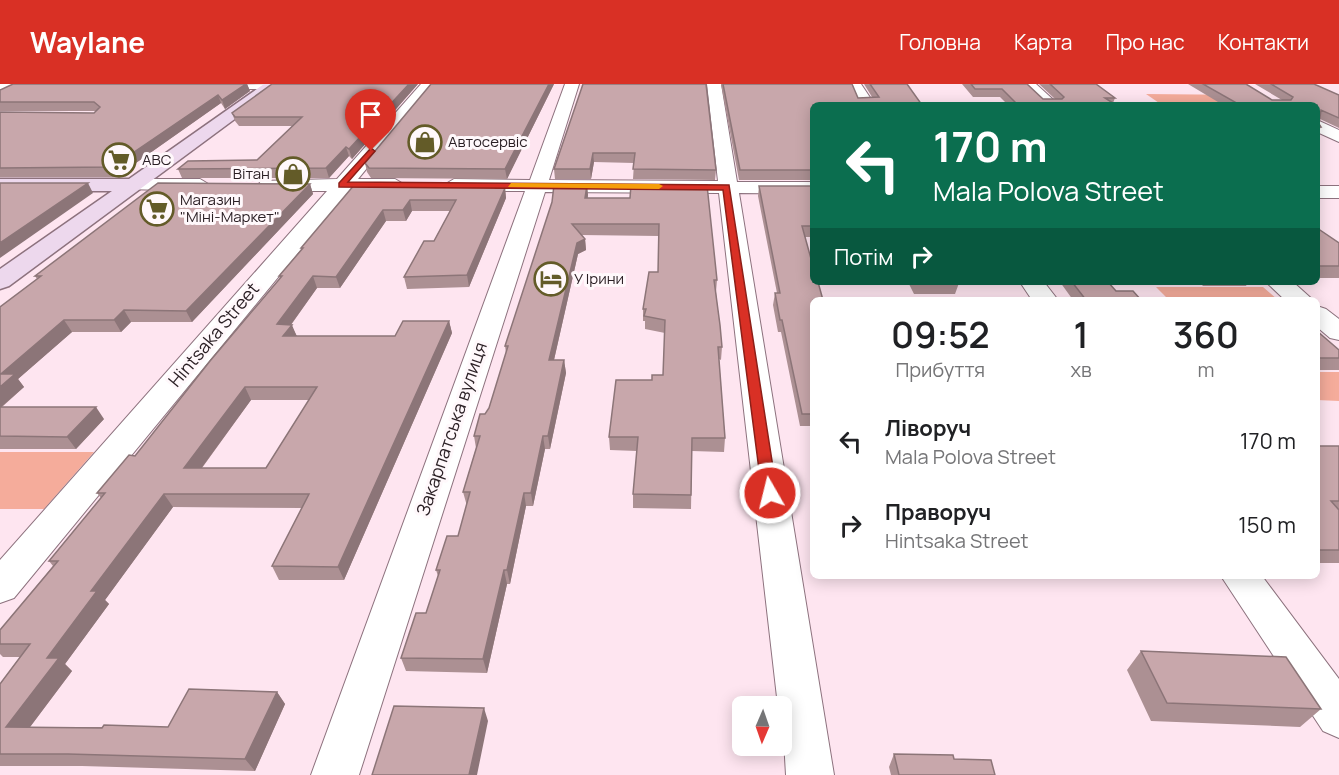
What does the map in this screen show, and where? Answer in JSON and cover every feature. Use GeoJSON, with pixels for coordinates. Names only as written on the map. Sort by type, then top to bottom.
{"type":"FeatureCollection","features":[{"type":"Feature","properties":{"kind":"main road"},"geometry":{"type":"LineString","coordinates":[[0,281],[273,85]]}},
{"type":"Feature","properties":{"kind":"main road"},"geometry":{"type":"LineString","coordinates":[[0,185],[134,185]]}},
{"type":"Feature","properties":{"kind":"street","name":"Hintsaka Street"},"geometry":{"type":"LineString","coordinates":[[0,587],[429,84]]}},
{"type":"Feature","properties":{"kind":"street","name":"Закарпатська вулиця"},"geometry":{"type":"LineString","coordinates":[[335,775],[535,185],[572,84]]}},
{"type":"Feature","properties":{"kind":"street"},"geometry":{"type":"LineString","coordinates":[[714,84],[726,187],[810,775]]}},
{"type":"Feature","properties":{"kind":"street"},"geometry":{"type":"LineString","coordinates":[[854,84],[865,102]]}},
{"type":"Feature","properties":{"kind":"street"},"geometry":{"type":"LineString","coordinates":[[1027,84],[1048,102]]}},
{"type":"Feature","properties":{"kind":"street"},"geometry":{"type":"LineString","coordinates":[[0,85],[71,85]]}},
{"type":"Feature","properties":{"kind":"street"},"geometry":{"type":"LineString","coordinates":[[190,85],[273,85]]}},
{"type":"Feature","properties":{"kind":"street"},"geometry":{"type":"LineString","coordinates":[[1320,127],[1339,137]]}},
{"type":"Feature","properties":{"kind":"street"},"geometry":{"type":"LineString","coordinates":[[134,185],[215,185]]}},
{"type":"Feature","properties":{"kind":"street"},"geometry":{"type":"LineString","coordinates":[[249,185],[410,185]]}},
{"type":"Feature","properties":{"kind":"street"},"geometry":{"type":"LineString","coordinates":[[433,185],[810,188]]}},
{"type":"Feature","properties":{"kind":"street"},"geometry":{"type":"LineString","coordinates":[[1320,192],[1339,192]]}},
{"type":"Feature","properties":{"kind":"street"},"geometry":{"type":"LineString","coordinates":[[1282,285],[1296,297]]}},
{"type":"Feature","properties":{"kind":"street"},"geometry":{"type":"LineString","coordinates":[[1320,316],[1339,332]]}},
{"type":"Feature","properties":{"kind":"street"},"geometry":{"type":"LineString","coordinates":[[1242,579],[1339,716]]}},
{"type":"Feature","properties":{"kind":"shaded area"},"geometry":{"type":"Polygon","coordinates":[[[1146,94],[1250,95],[1263,102],[1158,102],[1146,94]]]}},
{"type":"Feature","properties":{"kind":"shaded area"},"geometry":{"type":"Polygon","coordinates":[[[1156,287],[1263,287],[1275,297],[1166,297],[1156,287]]]}},
{"type":"Feature","properties":{"kind":"shaded area"},"geometry":{"type":"Polygon","coordinates":[[[1320,372],[1339,372],[1339,401],[1320,400],[1320,372]]]}},
{"type":"Feature","properties":{"kind":"shaded area"},"geometry":{"type":"Polygon","coordinates":[[[0,452],[94,452],[44,509],[0,509],[0,452]]]}},
{"type":"Feature","properties":{"kind":"building"},"geometry":{"type":"Polygon","coordinates":[[[13,84],[246,84],[222,100],[218,95],[112,167],[0,168],[0,112],[94,113],[100,107],[94,102],[0,102],[0,90],[13,84]]]}},
{"type":"Feature","properties":{"kind":"building"},"geometry":{"type":"Polygon","coordinates":[[[272,84],[409,84],[349,149],[346,147],[326,168],[178,169],[188,161],[257,160],[302,117],[235,117],[232,113],[272,84]]]}},
{"type":"Feature","properties":{"kind":"building"},"geometry":{"type":"Polygon","coordinates":[[[431,84],[549,84],[505,169],[369,168],[365,163],[431,84]]]}},
{"type":"Feature","properties":{"kind":"building"},"geometry":{"type":"Polygon","coordinates":[[[583,84],[706,84],[716,170],[633,169],[635,153],[593,153],[590,169],[554,169],[583,84]]]}},
{"type":"Feature","properties":{"kind":"building"},"geometry":{"type":"Polygon","coordinates":[[[723,84],[852,84],[858,98],[879,97],[870,84],[907,84],[920,102],[810,102],[810,170],[740,170],[723,84]]]}},
{"type":"Feature","properties":{"kind":"building"},"geometry":{"type":"Polygon","coordinates":[[[971,84],[1027,84],[1043,99],[1062,99],[1064,97],[1050,84],[1096,84],[1115,98],[1105,98],[1111,102],[1015,102],[1002,89],[975,89],[971,84]]]}},
{"type":"Feature","properties":{"kind":"building"},"geometry":{"type":"Polygon","coordinates":[[[1203,84],[1246,84],[1272,100],[1291,100],[1293,97],[1271,84],[1314,84],[1339,95],[1339,118],[1321,110],[1320,117],[1320,102],[1235,102],[1203,84]]]}},
{"type":"Feature","properties":{"kind":"building"},"geometry":{"type":"Polygon","coordinates":[[[0,183],[88,183],[0,243],[0,183]]]}},
{"type":"Feature","properties":{"kind":"building"},"geometry":{"type":"Polygon","coordinates":[[[158,183],[310,184],[186,311],[124,310],[114,320],[64,320],[1,374],[15,374],[0,387],[0,307],[41,276],[35,276],[158,183]]]}},
{"type":"Feature","properties":{"kind":"building"},"geometry":{"type":"Polygon","coordinates":[[[355,184],[498,185],[496,188],[505,188],[467,275],[404,277],[424,241],[434,241],[456,200],[410,200],[403,210],[383,210],[336,277],[313,276],[277,324],[292,325],[283,336],[395,336],[403,321],[449,321],[338,567],[272,566],[309,494],[164,494],[91,591],[97,591],[47,658],[59,658],[6,727],[102,728],[104,725],[168,727],[189,689],[277,692],[245,759],[0,754],[0,684],[30,644],[0,644],[0,630],[58,561],[49,561],[105,493],[97,493],[129,455],[135,456],[210,361],[282,276],[279,276],[303,248],[301,248],[355,184]],[[245,387],[184,468],[266,468],[317,387],[245,387]]]}},
{"type":"Feature","properties":{"kind":"building"},"geometry":{"type":"Polygon","coordinates":[[[554,185],[587,185],[585,198],[630,198],[631,185],[707,185],[722,347],[718,347],[725,438],[692,438],[691,495],[633,494],[638,437],[609,437],[616,380],[652,380],[652,375],[663,375],[665,320],[644,316],[646,309],[643,309],[649,272],[658,272],[659,224],[572,224],[585,239],[577,243],[549,360],[564,360],[548,436],[543,436],[531,493],[524,493],[507,570],[504,570],[483,659],[401,658],[416,613],[426,613],[440,570],[436,570],[447,536],[458,536],[470,492],[463,492],[480,436],[474,436],[480,414],[485,414],[489,408],[508,346],[505,346],[552,202],[554,185]]]}},
{"type":"Feature","properties":{"kind":"building"},"geometry":{"type":"Polygon","coordinates":[[[759,186],[810,186],[810,226],[802,226],[810,255],[810,285],[819,285],[822,297],[810,297],[810,414],[802,414],[775,293],[780,293],[759,186]]]}},
{"type":"Feature","properties":{"kind":"building"},"geometry":{"type":"Polygon","coordinates":[[[1320,230],[1339,243],[1339,266],[1320,266],[1320,230]]]}},
{"type":"Feature","properties":{"kind":"building"},"geometry":{"type":"Polygon","coordinates":[[[1074,285],[1111,285],[1116,291],[1133,291],[1138,297],[1084,297],[1074,285]]]}},
{"type":"Feature","properties":{"kind":"building"},"geometry":{"type":"Polygon","coordinates":[[[1320,334],[1339,350],[1339,358],[1320,358],[1320,334]]]}},
{"type":"Feature","properties":{"kind":"building"},"geometry":{"type":"Polygon","coordinates":[[[0,407],[96,407],[67,437],[0,436],[0,407]]]}},
{"type":"Feature","properties":{"kind":"building"},"geometry":{"type":"Polygon","coordinates":[[[1320,446],[1339,446],[1339,501],[1331,501],[1339,510],[1339,550],[1320,550],[1320,446]]]}},
{"type":"Feature","properties":{"kind":"building"},"geometry":{"type":"Polygon","coordinates":[[[1141,651],[1286,657],[1321,709],[1167,703],[1141,651]]]}},
{"type":"Feature","properties":{"kind":"building"},"geometry":{"type":"Polygon","coordinates":[[[394,706],[484,708],[469,775],[372,775],[394,706]]]}},
{"type":"Feature","properties":{"kind":"building"},"geometry":{"type":"Polygon","coordinates":[[[894,754],[953,755],[954,759],[991,760],[995,775],[899,775],[894,754]]]}},
{"type":"Feature","properties":{"kind":"slow traffic"},"geometry":{"type":"LineString","coordinates":[[511,185],[659,186]]}},
{"type":"Feature","properties":{"kind":"place","name":"Автосервіс"},"geometry":{"type":"Point","coordinates":[425,142]}},
{"type":"Feature","properties":{"kind":"place","name":"ABC"},"geometry":{"type":"Point","coordinates":[119,160]}},
{"type":"Feature","properties":{"kind":"place","name":"Вітан"},"geometry":{"type":"Point","coordinates":[293,174]}},
{"type":"Feature","properties":{"kind":"place","name":"Магазин \"Міні-Маркет\""},"geometry":{"type":"Point","coordinates":[157,209]}},
{"type":"Feature","properties":{"kind":"place","name":"У Ірини"},"geometry":{"type":"Point","coordinates":[551,279]}},
{"type":"Feature","properties":{"kind":"route"},"geometry":{"type":"LineString","coordinates":[[371,151],[342,185],[726,187],[770,493]]}}]}
